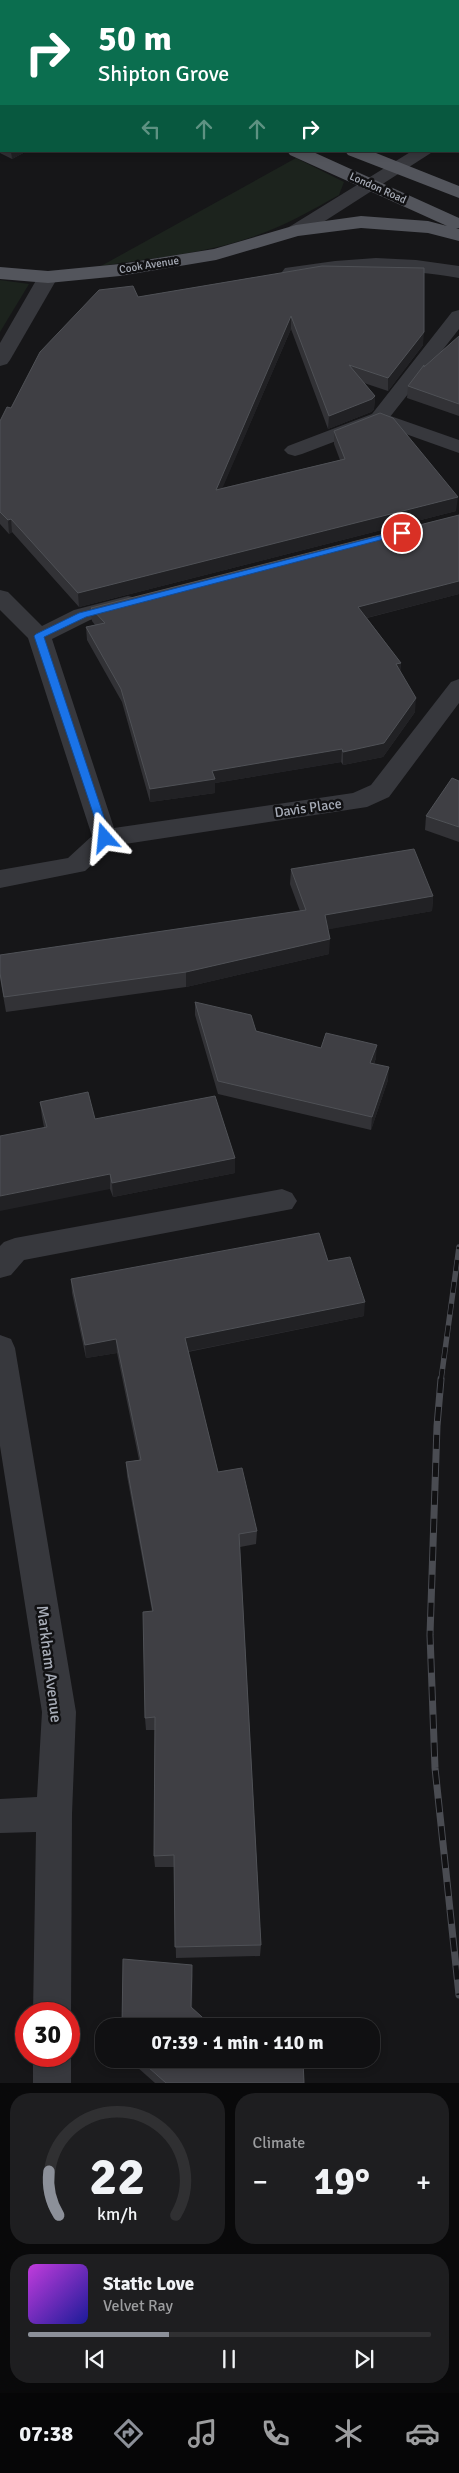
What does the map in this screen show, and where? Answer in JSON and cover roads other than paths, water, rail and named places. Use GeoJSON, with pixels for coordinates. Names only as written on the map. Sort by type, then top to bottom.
{"type":"FeatureCollection","features":[{"type":"Feature","properties":{"kind":"main road","name":"London Road"},"geometry":{"type":"LineString","coordinates":[[298,152],[459,225]]}},
{"type":"Feature","properties":{"kind":"main road","name":"London Road"},"geometry":{"type":"LineString","coordinates":[[357,152],[401,168],[459,193]]}},
{"type":"Feature","properties":{"kind":"main road"},"geometry":{"type":"LineString","coordinates":[[401,168],[403,183],[459,210]]}},
{"type":"Feature","properties":{"kind":"main road","name":"Cook Avenue"},"geometry":{"type":"LineString","coordinates":[[0,273],[48,277],[120,270],[216,254],[296,231],[361,222],[428,227],[459,235]]}},
{"type":"Feature","properties":{"kind":"street","name":"Cook Avenue"},"geometry":{"type":"LineString","coordinates":[[296,231],[401,168],[424,152]]}},
{"type":"Feature","properties":{"kind":"street"},"geometry":{"type":"LineString","coordinates":[[274,275],[365,262],[428,266],[459,272]]}},
{"type":"Feature","properties":{"kind":"street"},"geometry":{"type":"LineString","coordinates":[[0,360],[48,277]]}},
{"type":"Feature","properties":{"kind":"street"},"geometry":{"type":"LineString","coordinates":[[295,450],[379,418],[459,316]]}},
{"type":"Feature","properties":{"kind":"street"},"geometry":{"type":"LineString","coordinates":[[379,418],[459,447]]}},
{"type":"Feature","properties":{"kind":"street"},"geometry":{"type":"LineString","coordinates":[[0,597],[39,636],[105,838],[76,865],[0,879]]}},
{"type":"Feature","properties":{"kind":"street"},"geometry":{"type":"LineString","coordinates":[[39,636],[82,615],[150,598]]}},
{"type":"Feature","properties":{"kind":"street","name":"Davis Place"},"geometry":{"type":"LineString","coordinates":[[105,838],[358,801],[380,791],[459,688]]}},
{"type":"Feature","properties":{"kind":"street"},"geometry":{"type":"LineString","coordinates":[[0,1266],[15,1250],[282,1201]]}},
{"type":"Feature","properties":{"kind":"street","name":"Markham Avenue"},"geometry":{"type":"LineString","coordinates":[[0,1348],[59,1712],[54,1814],[52,2002]]}},
{"type":"Feature","properties":{"kind":"street"},"geometry":{"type":"LineString","coordinates":[[0,1816],[54,1814]]}},
{"type":"Feature","properties":{"kind":"street"},"geometry":{"type":"LineString","coordinates":[[52,2067],[52,2083]]}},
{"type":"Feature","properties":{"kind":"railway"},"geometry":{"type":"LineString","coordinates":[[441,1380],[459,1247]]}},
{"type":"Feature","properties":{"kind":"railway"},"geometry":{"type":"LineString","coordinates":[[441,1379],[437,1426],[430,1635],[435,1768],[459,1995]]}}]}
